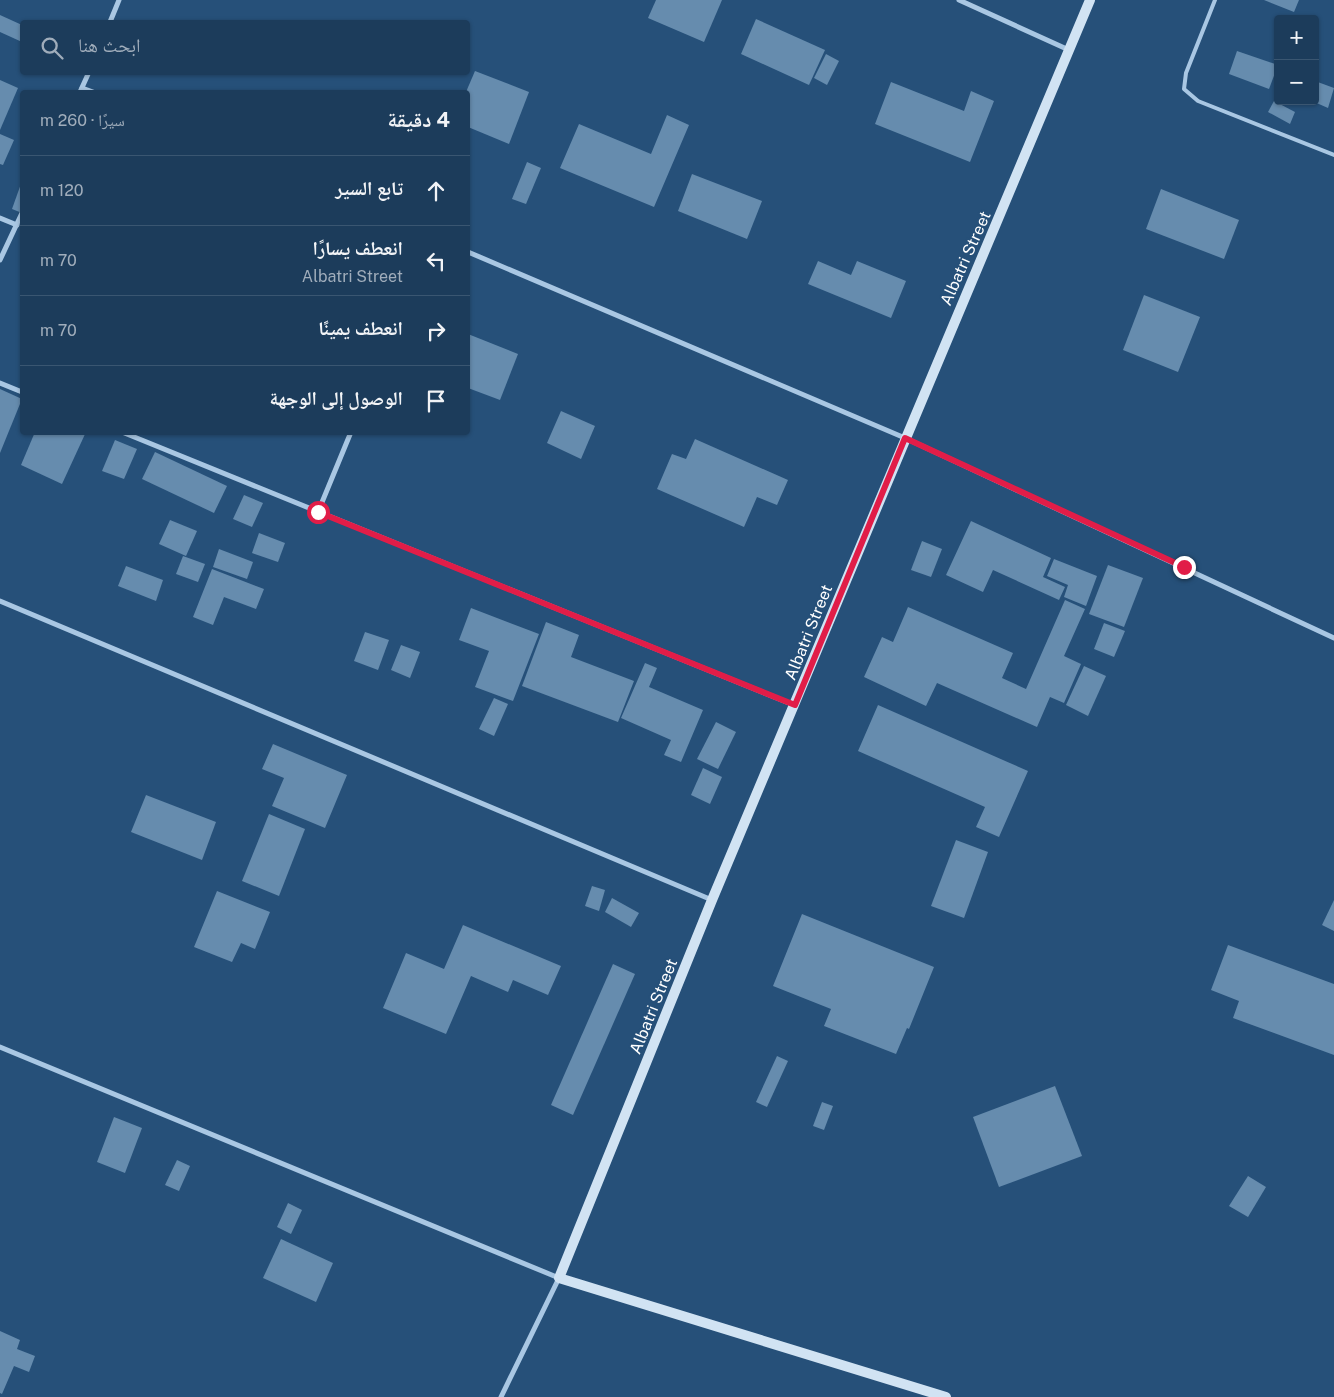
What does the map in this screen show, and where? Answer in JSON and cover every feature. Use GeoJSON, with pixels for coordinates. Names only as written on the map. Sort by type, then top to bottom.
{"type":"FeatureCollection","features":[{"type":"Feature","properties":{"kind":"main road","name":"Albatri Street"},"geometry":{"type":"LineString","coordinates":[[559,1278],[712,900],[1090,0]]}},
{"type":"Feature","properties":{"kind":"main road"},"geometry":{"type":"LineString","coordinates":[[559,1278],[946,1397]]}},
{"type":"Feature","properties":{"kind":"street"},"geometry":{"type":"LineString","coordinates":[[111,20],[119,0]]}},
{"type":"Feature","properties":{"kind":"street"},"geometry":{"type":"LineString","coordinates":[[959,0],[1069,50]]}},
{"type":"Feature","properties":{"kind":"street"},"geometry":{"type":"LineString","coordinates":[[81,90],[88,75]]}},
{"type":"Feature","properties":{"kind":"street"},"geometry":{"type":"LineString","coordinates":[[0,218],[17,225]]}},
{"type":"Feature","properties":{"kind":"street"},"geometry":{"type":"LineString","coordinates":[[0,260],[20,218]]}},
{"type":"Feature","properties":{"kind":"street"},"geometry":{"type":"LineString","coordinates":[[470,253],[905,438],[1334,638]]}},
{"type":"Feature","properties":{"kind":"street"},"geometry":{"type":"LineString","coordinates":[[0,383],[20,391]]}},
{"type":"Feature","properties":{"kind":"street"},"geometry":{"type":"LineString","coordinates":[[129,435],[795,705]]}},
{"type":"Feature","properties":{"kind":"street"},"geometry":{"type":"LineString","coordinates":[[318,512],[350,435]]}},
{"type":"Feature","properties":{"kind":"street"},"geometry":{"type":"LineString","coordinates":[[0,600],[712,900]]}},
{"type":"Feature","properties":{"kind":"street"},"geometry":{"type":"LineString","coordinates":[[0,1047],[559,1278],[501,1397]]}},
{"type":"Feature","properties":{"kind":"lane"},"geometry":{"type":"LineString","coordinates":[[1215,0],[1186,73],[1184,89],[1198,102],[1334,155]]}},
{"type":"Feature","properties":{"kind":"building"},"geometry":{"type":"Polygon","coordinates":[[[656,0],[722,0],[704,42],[648,18],[656,0]]]}},
{"type":"Feature","properties":{"kind":"building"},"geometry":{"type":"Polygon","coordinates":[[[1264,0],[1299,0],[1294,12],[1264,0]]]}},
{"type":"Feature","properties":{"kind":"building"},"geometry":{"type":"Polygon","coordinates":[[[0,15],[20,24],[20,41],[0,32],[0,15]]]}},
{"type":"Feature","properties":{"kind":"building"},"geometry":{"type":"Polygon","coordinates":[[[756,19],[825,50],[809,85],[741,54],[756,19]]]}},
{"type":"Feature","properties":{"kind":"building"},"geometry":{"type":"Polygon","coordinates":[[[1237,51],[1274,64],[1274,76],[1269,89],[1229,74],[1237,51]]]}},
{"type":"Feature","properties":{"kind":"building"},"geometry":{"type":"Polygon","coordinates":[[[826,54],[839,61],[827,85],[814,78],[826,54]]]}},
{"type":"Feature","properties":{"kind":"building"},"geometry":{"type":"Polygon","coordinates":[[[475,71],[529,92],[509,144],[470,128],[470,90],[467,90],[475,71]]]}},
{"type":"Feature","properties":{"kind":"building"},"geometry":{"type":"Polygon","coordinates":[[[0,80],[18,88],[0,130],[0,80]]]}},
{"type":"Feature","properties":{"kind":"building"},"geometry":{"type":"Polygon","coordinates":[[[891,82],[964,111],[971,91],[994,101],[970,162],[875,124],[891,82]]]}},
{"type":"Feature","properties":{"kind":"building"},"geometry":{"type":"Polygon","coordinates":[[[1319,82],[1334,88],[1328,108],[1319,104],[1319,82]]]}},
{"type":"Feature","properties":{"kind":"building"},"geometry":{"type":"Polygon","coordinates":[[[1274,101],[1274,105],[1282,105],[1295,112],[1290,124],[1268,112],[1274,101]]]}},
{"type":"Feature","properties":{"kind":"building"},"geometry":{"type":"Polygon","coordinates":[[[667,115],[689,125],[654,207],[560,168],[579,124],[651,154],[667,115]]]}},
{"type":"Feature","properties":{"kind":"building"},"geometry":{"type":"Polygon","coordinates":[[[0,134],[14,140],[3,165],[0,164],[0,134]]]}},
{"type":"Feature","properties":{"kind":"building"},"geometry":{"type":"Polygon","coordinates":[[[527,162],[541,168],[526,204],[512,199],[527,162]]]}},
{"type":"Feature","properties":{"kind":"building"},"geometry":{"type":"Polygon","coordinates":[[[692,174],[762,201],[747,239],[678,211],[692,174]]]}},
{"type":"Feature","properties":{"kind":"building"},"geometry":{"type":"Polygon","coordinates":[[[20,187],[20,212],[12,209],[20,187]]]}},
{"type":"Feature","properties":{"kind":"building"},"geometry":{"type":"Polygon","coordinates":[[[1161,189],[1239,220],[1224,259],[1146,229],[1161,189]]]}},
{"type":"Feature","properties":{"kind":"building"},"geometry":{"type":"Polygon","coordinates":[[[818,261],[851,275],[857,261],[906,281],[891,318],[808,284],[818,261]]]}},
{"type":"Feature","properties":{"kind":"building"},"geometry":{"type":"Polygon","coordinates":[[[1144,295],[1200,317],[1178,372],[1123,350],[1144,295]]]}},
{"type":"Feature","properties":{"kind":"building"},"geometry":{"type":"Polygon","coordinates":[[[470,335],[518,354],[500,400],[470,389],[470,335]]]}},
{"type":"Feature","properties":{"kind":"building"},"geometry":{"type":"Polygon","coordinates":[[[0,389],[20,398],[20,404],[0,453],[0,389]]]}},
{"type":"Feature","properties":{"kind":"building"},"geometry":{"type":"Polygon","coordinates":[[[561,411],[595,426],[581,459],[547,443],[561,411]]]}},
{"type":"Feature","properties":{"kind":"building"},"geometry":{"type":"Polygon","coordinates":[[[34,435],[85,435],[62,484],[21,465],[34,435]]]}},
{"type":"Feature","properties":{"kind":"building"},"geometry":{"type":"Polygon","coordinates":[[[695,439],[788,480],[777,505],[757,497],[744,527],[657,489],[672,454],[686,459],[695,439]]]}},
{"type":"Feature","properties":{"kind":"building"},"geometry":{"type":"Polygon","coordinates":[[[115,440],[137,449],[124,479],[102,471],[115,440]]]}},
{"type":"Feature","properties":{"kind":"building"},"geometry":{"type":"Polygon","coordinates":[[[155,452],[227,486],[214,513],[142,479],[155,452]]]}},
{"type":"Feature","properties":{"kind":"building"},"geometry":{"type":"Polygon","coordinates":[[[244,495],[263,503],[252,527],[233,519],[244,495]]]}},
{"type":"Feature","properties":{"kind":"building"},"geometry":{"type":"Polygon","coordinates":[[[170,520],[197,531],[186,556],[159,544],[170,520]]]}},
{"type":"Feature","properties":{"kind":"building"},"geometry":{"type":"Polygon","coordinates":[[[971,521],[1051,558],[1043,577],[1065,587],[1059,600],[993,570],[983,592],[946,575],[971,521]]]}},
{"type":"Feature","properties":{"kind":"building"},"geometry":{"type":"Polygon","coordinates":[[[259,533],[285,543],[278,562],[252,553],[259,533]]]}},
{"type":"Feature","properties":{"kind":"building"},"geometry":{"type":"Polygon","coordinates":[[[922,541],[942,549],[931,577],[911,570],[922,541]]]}},
{"type":"Feature","properties":{"kind":"building"},"geometry":{"type":"Polygon","coordinates":[[[219,549],[253,562],[247,579],[213,567],[219,549]]]}},
{"type":"Feature","properties":{"kind":"building"},"geometry":{"type":"Polygon","coordinates":[[[183,556],[205,564],[198,582],[176,574],[183,556]]]}},
{"type":"Feature","properties":{"kind":"building"},"geometry":{"type":"Polygon","coordinates":[[[1054,559],[1097,576],[1086,606],[1064,597],[1068,585],[1047,576],[1054,559]]]}},
{"type":"Feature","properties":{"kind":"building"},"geometry":{"type":"Polygon","coordinates":[[[1108,565],[1143,578],[1124,627],[1089,614],[1108,565]]]}},
{"type":"Feature","properties":{"kind":"building"},"geometry":{"type":"Polygon","coordinates":[[[126,566],[163,580],[156,601],[118,586],[126,566]]]}},
{"type":"Feature","properties":{"kind":"building"},"geometry":{"type":"Polygon","coordinates":[[[212,569],[264,589],[256,609],[224,597],[213,625],[193,617],[212,569]]]}},
{"type":"Feature","properties":{"kind":"building"},"geometry":{"type":"Polygon","coordinates":[[[1065,600],[1085,609],[1064,656],[1081,664],[1064,703],[1050,697],[1037,727],[937,683],[926,706],[864,677],[882,637],[893,642],[908,607],[1013,653],[1002,678],[1026,689],[1065,600]]]}},
{"type":"Feature","properties":{"kind":"building"},"geometry":{"type":"Polygon","coordinates":[[[471,608],[539,634],[513,701],[475,687],[489,651],[459,640],[471,608]]]}},
{"type":"Feature","properties":{"kind":"building"},"geometry":{"type":"Polygon","coordinates":[[[546,622],[579,635],[571,657],[634,681],[618,722],[522,686],[546,622]]]}},
{"type":"Feature","properties":{"kind":"building"},"geometry":{"type":"Polygon","coordinates":[[[1104,623],[1125,631],[1114,657],[1094,649],[1104,623]]]}},
{"type":"Feature","properties":{"kind":"building"},"geometry":{"type":"Polygon","coordinates":[[[365,632],[389,640],[378,670],[354,661],[365,632]]]}},
{"type":"Feature","properties":{"kind":"building"},"geometry":{"type":"Polygon","coordinates":[[[401,645],[420,652],[410,678],[391,670],[401,645]]]}},
{"type":"Feature","properties":{"kind":"building"},"geometry":{"type":"Polygon","coordinates":[[[645,663],[657,668],[649,687],[703,710],[681,762],[664,755],[671,740],[621,718],[645,663]]]}},
{"type":"Feature","properties":{"kind":"building"},"geometry":{"type":"Polygon","coordinates":[[[1084,666],[1106,676],[1088,716],[1066,705],[1084,666]]]}},
{"type":"Feature","properties":{"kind":"building"},"geometry":{"type":"Polygon","coordinates":[[[494,698],[508,704],[494,736],[479,729],[494,698]]]}},
{"type":"Feature","properties":{"kind":"building"},"geometry":{"type":"Polygon","coordinates":[[[878,705],[1028,771],[999,837],[976,827],[985,807],[858,751],[878,705]]]}},
{"type":"Feature","properties":{"kind":"building"},"geometry":{"type":"Polygon","coordinates":[[[716,722],[736,732],[718,769],[697,759],[716,722]]]}},
{"type":"Feature","properties":{"kind":"building"},"geometry":{"type":"Polygon","coordinates":[[[273,744],[347,775],[325,828],[272,806],[284,778],[262,769],[273,744]]]}},
{"type":"Feature","properties":{"kind":"building"},"geometry":{"type":"Polygon","coordinates":[[[703,768],[722,777],[710,804],[691,795],[703,768]]]}},
{"type":"Feature","properties":{"kind":"building"},"geometry":{"type":"Polygon","coordinates":[[[146,795],[216,822],[202,860],[131,832],[146,795]]]}},
{"type":"Feature","properties":{"kind":"building"},"geometry":{"type":"Polygon","coordinates":[[[269,814],[305,829],[279,896],[242,881],[269,814]]]}},
{"type":"Feature","properties":{"kind":"building"},"geometry":{"type":"Polygon","coordinates":[[[956,840],[988,852],[964,918],[931,906],[956,840]]]}},
{"type":"Feature","properties":{"kind":"building"},"geometry":{"type":"Polygon","coordinates":[[[592,886],[605,890],[599,911],[585,906],[592,886]]]}},
{"type":"Feature","properties":{"kind":"building"},"geometry":{"type":"Polygon","coordinates":[[[217,891],[270,912],[255,949],[241,943],[232,962],[194,947],[217,891]]]}},
{"type":"Feature","properties":{"kind":"building"},"geometry":{"type":"Polygon","coordinates":[[[612,898],[639,913],[631,927],[605,912],[612,898]]]}},
{"type":"Feature","properties":{"kind":"building"},"geometry":{"type":"Polygon","coordinates":[[[1334,900],[1334,931],[1322,925],[1334,900]]]}},
{"type":"Feature","properties":{"kind":"building"},"geometry":{"type":"Polygon","coordinates":[[[802,914],[934,967],[909,1029],[907,1028],[896,1054],[824,1026],[831,1009],[773,986],[802,914]]]}},
{"type":"Feature","properties":{"kind":"building"},"geometry":{"type":"Polygon","coordinates":[[[463,925],[561,966],[548,995],[513,980],[508,992],[471,976],[446,1034],[383,1008],[406,953],[444,969],[463,925]]]}},
{"type":"Feature","properties":{"kind":"building"},"geometry":{"type":"Polygon","coordinates":[[[1228,945],[1334,984],[1334,1055],[1233,1018],[1239,1001],[1211,990],[1228,945]]]}},
{"type":"Feature","properties":{"kind":"building"},"geometry":{"type":"Polygon","coordinates":[[[613,964],[635,974],[573,1115],[551,1105],[613,964]]]}},
{"type":"Feature","properties":{"kind":"building"},"geometry":{"type":"Polygon","coordinates":[[[777,1056],[788,1061],[767,1107],[756,1102],[777,1056]]]}},
{"type":"Feature","properties":{"kind":"building"},"geometry":{"type":"Polygon","coordinates":[[[1055,1086],[1082,1156],[999,1187],[973,1117],[1055,1086]]]}},
{"type":"Feature","properties":{"kind":"building"},"geometry":{"type":"Polygon","coordinates":[[[822,1102],[833,1106],[824,1130],[813,1126],[822,1102]]]}},
{"type":"Feature","properties":{"kind":"building"},"geometry":{"type":"Polygon","coordinates":[[[114,1117],[142,1128],[125,1173],[97,1162],[114,1117]]]}},
{"type":"Feature","properties":{"kind":"building"},"geometry":{"type":"Polygon","coordinates":[[[177,1160],[190,1166],[179,1191],[165,1185],[177,1160]]]}},
{"type":"Feature","properties":{"kind":"building"},"geometry":{"type":"Polygon","coordinates":[[[1248,1176],[1266,1187],[1248,1217],[1229,1206],[1248,1176]]]}},
{"type":"Feature","properties":{"kind":"building"},"geometry":{"type":"Polygon","coordinates":[[[288,1203],[302,1210],[291,1234],[277,1227],[288,1203]]]}},
{"type":"Feature","properties":{"kind":"building"},"geometry":{"type":"Polygon","coordinates":[[[281,1239],[333,1263],[316,1302],[263,1278],[281,1239]]]}},
{"type":"Feature","properties":{"kind":"building"},"geometry":{"type":"Polygon","coordinates":[[[0,1331],[20,1340],[17,1349],[35,1356],[29,1372],[14,1366],[2,1394],[0,1393],[0,1331]]]}},
{"type":"Feature","properties":{"kind":"route"},"geometry":{"type":"LineString","coordinates":[[318,512],[795,705],[905,438],[1184,567]]}}]}
